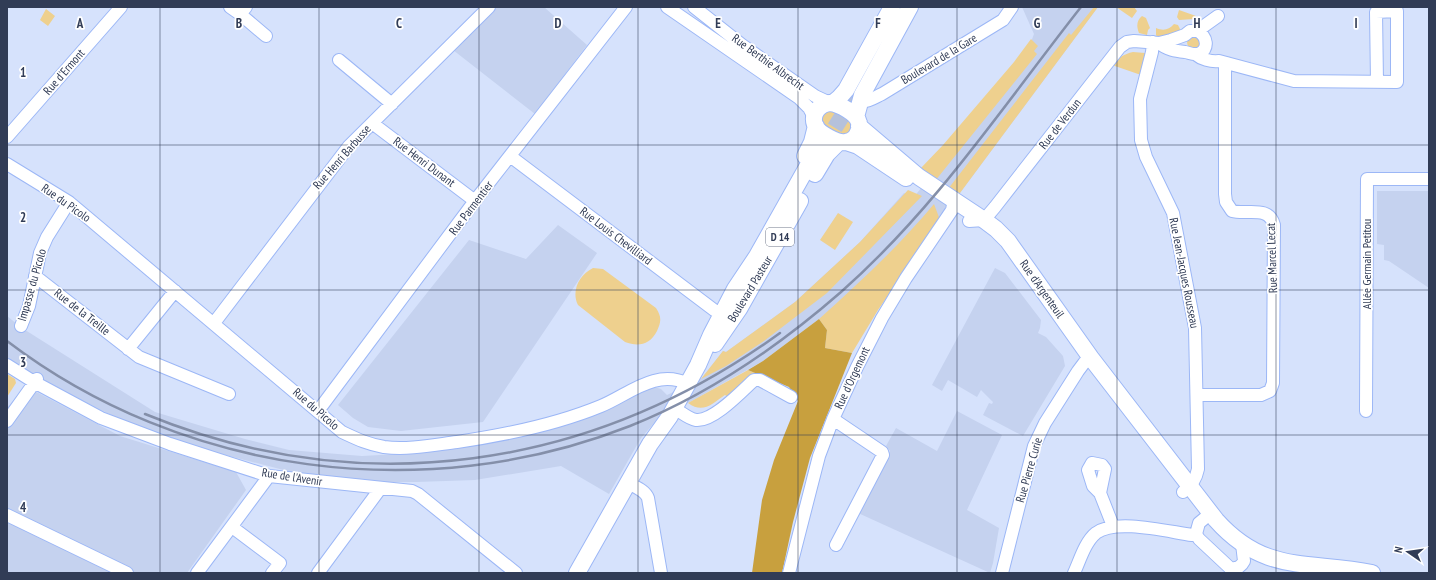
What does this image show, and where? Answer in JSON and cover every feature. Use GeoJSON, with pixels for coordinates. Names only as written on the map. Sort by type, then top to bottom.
{"type":"FeatureCollection","features":[{"type":"Feature","properties":{"kind":"main road"},"geometry":{"type":"LineString","coordinates":[[892,7],[846,90],[839,98],[831,103],[822,104],[815,113],[815,122],[822,132],[843,142],[852,140],[856,136],[858,122],[856,96],[898,7]]}},
{"type":"Feature","properties":{"kind":"main road"},"geometry":{"type":"LineString","coordinates":[[856,96],[904,7]]}},
{"type":"Feature","properties":{"kind":"main road"},"geometry":{"type":"LineString","coordinates":[[856,96],[910,7]]}},
{"type":"Feature","properties":{"kind":"main road"},"geometry":{"type":"LineString","coordinates":[[831,103],[858,122]]}},
{"type":"Feature","properties":{"kind":"main road","name":"Boulevard Pasteur"},"geometry":{"type":"LineString","coordinates":[[738,285],[770,218],[811,145],[815,122]]}},
{"type":"Feature","properties":{"kind":"main road","name":"Rue d'Argenteuil"},"geometry":{"type":"LineString","coordinates":[[858,122],[919,177],[953,205]]}},
{"type":"Feature","properties":{"kind":"main road","name":"Rue d'Argenteuil"},"geometry":{"type":"LineString","coordinates":[[843,142],[858,146],[976,220],[996,229],[1018,254],[1088,360],[1187,489],[1207,516],[1222,540],[1239,561],[1292,573]]}},
{"type":"Feature","properties":{"kind":"main road","name":"Boulevard Pasteur"},"geometry":{"type":"LineString","coordinates":[[698,365],[739,309],[822,161],[831,150],[843,142]]}},
{"type":"Feature","properties":{"kind":"main road","name":"Boulevard Pasteur"},"geometry":{"type":"LineString","coordinates":[[577,573],[632,486],[659,449],[672,412],[698,365],[723,312],[821,147],[735,304],[722,334]]}},
{"type":"Feature","properties":{"kind":"main road","name":"Boulevard Pasteur"},"geometry":{"type":"LineString","coordinates":[[589,573],[632,486]]}},
{"type":"Feature","properties":{"kind":"main road","name":"Rue d'Argenteuil"},"geometry":{"type":"LineString","coordinates":[[1239,561],[1266,556],[1310,569],[1372,573]]}},
{"type":"Feature","properties":{"kind":"street","name":"Rue d'Ermont"},"geometry":{"type":"LineString","coordinates":[[7,137],[121,7]]}},
{"type":"Feature","properties":{"kind":"street","name":"Rue Henri Barbusse"},"geometry":{"type":"LineString","coordinates":[[214,323],[349,146],[489,7]]}},
{"type":"Feature","properties":{"kind":"street","name":"Rue Parmentier"},"geometry":{"type":"LineString","coordinates":[[318,411],[475,201],[626,7]]}},
{"type":"Feature","properties":{"kind":"street","name":"Rue Berthie Albrecht"},"geometry":{"type":"LineString","coordinates":[[668,7],[799,98],[809,108],[815,122]]}},
{"type":"Feature","properties":{"kind":"street","name":"Rue Berthie Albrecht"},"geometry":{"type":"LineString","coordinates":[[694,7],[742,45],[815,96],[831,103]]}},
{"type":"Feature","properties":{"kind":"street","name":"Boulevard de la Gare"},"geometry":{"type":"LineString","coordinates":[[856,96],[864,102],[882,94],[1003,20],[1012,7]]}},
{"type":"Feature","properties":{"kind":"street"},"geometry":{"type":"LineString","coordinates":[[238,9],[266,36]]}},
{"type":"Feature","properties":{"kind":"street"},"geometry":{"type":"LineString","coordinates":[[1185,35],[1183,38],[1183,46],[1200,58],[1223,62],[1294,81],[1377,82],[1397,82],[1397,11],[1376,12],[1377,82]]}},
{"type":"Feature","properties":{"kind":"street"},"geometry":{"type":"LineString","coordinates":[[1197,31],[1220,12]]}},
{"type":"Feature","properties":{"kind":"street"},"geometry":{"type":"LineString","coordinates":[[1156,43],[1170,49],[1191,53],[1202,51],[1220,12]]}},
{"type":"Feature","properties":{"kind":"street","name":"Rue Berthie Albrecht"},"geometry":{"type":"LineString","coordinates":[[709,18],[725,48]]}},
{"type":"Feature","properties":{"kind":"street"},"geometry":{"type":"LineString","coordinates":[[1156,43],[1185,35],[1190,31],[1197,31],[1203,34],[1208,51],[1223,62]]}},
{"type":"Feature","properties":{"kind":"street","name":"Rue de Verdun"},"geometry":{"type":"LineString","coordinates":[[976,220],[995,207],[1120,47],[1128,42],[1134,41],[1156,43]]}},
{"type":"Feature","properties":{"kind":"street","name":"Rue Jean-Jacques Rousseau"},"geometry":{"type":"LineString","coordinates":[[1156,43],[1152,52],[1140,99],[1141,140],[1146,157],[1173,213],[1195,328],[1198,469],[1194,481],[1187,489]]}},
{"type":"Feature","properties":{"kind":"street"},"geometry":{"type":"LineString","coordinates":[[339,60],[392,104]]}},
{"type":"Feature","properties":{"kind":"street","name":"Rue Marcel Lecat"},"geometry":{"type":"LineString","coordinates":[[1197,395],[1261,395],[1270,391],[1273,383],[1274,225],[1272,219],[1268,215],[1262,213],[1237,212],[1232,210],[1226,202],[1225,68],[1223,62]]}},
{"type":"Feature","properties":{"kind":"street","name":"Rue Henri Dunant"},"geometry":{"type":"LineString","coordinates":[[372,122],[475,201]]}},
{"type":"Feature","properties":{"kind":"street","name":"Rue Louis Chevilliard"},"geometry":{"type":"LineString","coordinates":[[510,156],[714,310],[723,312]]}},
{"type":"Feature","properties":{"kind":"street","name":"Rue du Picolo"},"geometry":{"type":"LineString","coordinates":[[7,164],[70,202],[342,432],[363,443],[385,447],[425,447],[506,434],[567,418],[601,406],[637,387],[656,380],[677,380],[688,384]]}},
{"type":"Feature","properties":{"kind":"street","name":"Allée Germain Petitou"},"geometry":{"type":"LineString","coordinates":[[1366,411],[1367,179],[1429,179]]}},
{"type":"Feature","properties":{"kind":"street","name":"Impasse du Picolo"},"geometry":{"type":"LineString","coordinates":[[20,326],[29,306],[40,253],[47,236],[70,202]]}},
{"type":"Feature","properties":{"kind":"street","name":"Rue d'Orgemont"},"geometry":{"type":"LineString","coordinates":[[789,573],[818,456],[833,419],[882,318],[910,271],[953,205]]}},
{"type":"Feature","properties":{"kind":"street","name":"Rue de la Treille"},"geometry":{"type":"LineString","coordinates":[[35,276],[139,357],[229,394]]}},
{"type":"Feature","properties":{"kind":"street"},"geometry":{"type":"LineString","coordinates":[[128,349],[175,291]]}},
{"type":"Feature","properties":{"kind":"street","name":"Rue Pierre Curie"},"geometry":{"type":"LineString","coordinates":[[1002,573],[1034,446],[1045,423],[1088,360]]}},
{"type":"Feature","properties":{"kind":"street","name":"Rue de l'Avenir"},"geometry":{"type":"LineString","coordinates":[[7,365],[101,418],[170,444],[269,476],[380,489],[412,491],[418,494],[516,573]]}},
{"type":"Feature","properties":{"kind":"street"},"geometry":{"type":"LineString","coordinates":[[672,412],[696,420],[705,419],[714,414],[754,380],[760,380],[791,397]]}},
{"type":"Feature","properties":{"kind":"street"},"geometry":{"type":"LineString","coordinates":[[7,421],[35,381]]}},
{"type":"Feature","properties":{"kind":"street"},"geometry":{"type":"LineString","coordinates":[[833,419],[882,452],[883,455],[836,545]]}},
{"type":"Feature","properties":{"kind":"street"},"geometry":{"type":"LineString","coordinates":[[1085,465],[1092,463],[1102,465],[1105,469],[1100,492],[1113,526]]}},
{"type":"Feature","properties":{"kind":"street"},"geometry":{"type":"LineString","coordinates":[[197,573],[269,476]]}},
{"type":"Feature","properties":{"kind":"street"},"geometry":{"type":"LineString","coordinates":[[632,486],[645,493],[648,498],[661,573]]}},
{"type":"Feature","properties":{"kind":"street"},"geometry":{"type":"LineString","coordinates":[[318,573],[380,489]]}},
{"type":"Feature","properties":{"kind":"street"},"geometry":{"type":"LineString","coordinates":[[7,515],[127,573]]}},
{"type":"Feature","properties":{"kind":"street"},"geometry":{"type":"LineString","coordinates":[[1207,516],[1199,523],[1196,534],[1199,539],[1230,568],[1239,561]]}},
{"type":"Feature","properties":{"kind":"street"},"geometry":{"type":"LineString","coordinates":[[1074,573],[1085,548],[1096,534],[1113,526],[1130,526],[1192,535],[1196,534]]}},
{"type":"Feature","properties":{"kind":"street"},"geometry":{"type":"LineString","coordinates":[[232,527],[280,563],[272,573]]}},
{"type":"Feature","properties":{"kind":"shaded area"},"geometry":{"type":"Polygon","coordinates":[[[497,7],[544,7],[587,45],[535,114],[453,50],[497,7]]]}},
{"type":"Feature","properties":{"kind":"shaded area"},"geometry":{"type":"Polygon","coordinates":[[[1022,7],[1098,7],[940,220],[851,295],[763,361],[656,421],[641,438],[609,494],[561,466],[475,480],[416,482],[382,482],[295,473],[214,452],[125,422],[59,389],[7,359],[7,316],[22,328],[155,412],[245,439],[289,450],[362,456],[416,453],[498,441],[649,388],[654,387],[661,389],[667,395],[701,379],[723,351],[726,352],[795,302],[860,242],[904,193],[913,198],[1030,56],[1028,50],[1034,34],[1022,7]]]}},
{"type":"Feature","properties":{"kind":"shaded area"},"geometry":{"type":"Polygon","coordinates":[[[1094,7],[1098,7],[957,197],[948,189],[1069,33],[1071,35],[1094,7]]]}},
{"type":"Feature","properties":{"kind":"shaded area"},"geometry":{"type":"Polygon","coordinates":[[[1116,7],[1134,7],[1137,11],[1132,18],[1116,7]]]}},
{"type":"Feature","properties":{"kind":"shaded area"},"geometry":{"type":"Polygon","coordinates":[[[46,9],[55,16],[48,26],[40,20],[46,9]]]}},
{"type":"Feature","properties":{"kind":"shaded area"},"geometry":{"type":"Polygon","coordinates":[[[1179,10],[1196,16],[1194,19],[1179,20],[1177,17],[1179,10]]]}},
{"type":"Feature","properties":{"kind":"shaded area"},"geometry":{"type":"Polygon","coordinates":[[[1142,16],[1146,18],[1150,28],[1147,35],[1139,33],[1138,30],[1138,21],[1142,16]]]}},
{"type":"Feature","properties":{"kind":"shaded area"},"geometry":{"type":"Polygon","coordinates":[[[1174,24],[1178,25],[1181,31],[1158,38],[1156,35],[1156,28],[1166,29],[1170,28],[1174,24]]]}},
{"type":"Feature","properties":{"kind":"shaded area"},"geometry":{"type":"Polygon","coordinates":[[[1194,35],[1199,37],[1201,42],[1199,47],[1194,49],[1189,47],[1187,42],[1189,37],[1194,35]]]}},
{"type":"Feature","properties":{"kind":"shaded area"},"geometry":{"type":"Polygon","coordinates":[[[1031,39],[1038,46],[1034,51],[1037,54],[935,181],[920,169],[943,145],[1014,62],[1031,39]]]}},
{"type":"Feature","properties":{"kind":"shaded area"},"geometry":{"type":"Polygon","coordinates":[[[1133,52],[1145,53],[1146,58],[1141,75],[1112,65],[1116,60],[1133,52]]]}},
{"type":"Feature","properties":{"kind":"shaded area"},"geometry":{"type":"Polygon","coordinates":[[[828,110],[839,115],[849,123],[852,130],[848,134],[840,136],[822,124],[822,113],[828,110]]]}},
{"type":"Feature","properties":{"kind":"shaded area"},"geometry":{"type":"Polygon","coordinates":[[[908,190],[922,196],[827,293],[764,341],[726,366],[701,379],[723,351],[726,352],[795,302],[860,242],[908,190]]]}},
{"type":"Feature","properties":{"kind":"shaded area"},"geometry":{"type":"Polygon","coordinates":[[[1377,191],[1429,191],[1429,288],[1389,261],[1384,260],[1384,245],[1377,244],[1377,191]]]}},
{"type":"Feature","properties":{"kind":"shaded area"},"geometry":{"type":"Polygon","coordinates":[[[934,204],[940,220],[878,310],[852,353],[825,348],[827,330],[819,319],[893,249],[934,204]]]}},
{"type":"Feature","properties":{"kind":"shaded area"},"geometry":{"type":"Polygon","coordinates":[[[838,213],[853,222],[835,250],[820,240],[838,213]]]}},
{"type":"Feature","properties":{"kind":"shaded area"},"geometry":{"type":"Polygon","coordinates":[[[558,225],[597,253],[483,422],[401,431],[368,427],[353,418],[338,405],[469,240],[526,259],[558,225]]]}},
{"type":"Feature","properties":{"kind":"shaded area"},"geometry":{"type":"Polygon","coordinates":[[[593,268],[603,269],[656,308],[660,317],[660,322],[657,331],[651,339],[643,344],[630,344],[625,342],[578,305],[575,294],[580,279],[593,268]]]}},
{"type":"Feature","properties":{"kind":"shaded area"},"geometry":{"type":"Polygon","coordinates":[[[995,268],[1005,273],[1041,320],[1038,333],[1046,337],[1063,356],[1065,366],[1023,436],[983,415],[989,403],[992,404],[993,402],[981,390],[977,397],[948,380],[942,391],[932,385],[995,268]]]}},
{"type":"Feature","properties":{"kind":"shaded area"},"geometry":{"type":"Polygon","coordinates":[[[819,319],[827,330],[825,348],[852,353],[810,458],[793,522],[782,573],[752,573],[762,500],[774,460],[798,401],[789,387],[748,370],[763,361],[819,319]]]}},
{"type":"Feature","properties":{"kind":"shaded area"},"geometry":{"type":"Polygon","coordinates":[[[748,370],[758,374],[728,397],[725,395],[703,408],[698,408],[688,403],[748,370]]]}},
{"type":"Feature","properties":{"kind":"shaded area"},"geometry":{"type":"Polygon","coordinates":[[[7,374],[15,379],[16,383],[7,397],[7,374]]]}},
{"type":"Feature","properties":{"kind":"shaded area"},"geometry":{"type":"Polygon","coordinates":[[[25,386],[120,436],[236,472],[246,490],[187,573],[7,573],[7,408],[25,386]]]}},
{"type":"Feature","properties":{"kind":"shaded area"},"geometry":{"type":"Polygon","coordinates":[[[957,411],[1002,435],[967,510],[999,528],[990,573],[858,513],[890,451],[886,446],[896,428],[937,451],[957,411]]]}},
{"type":"Feature","properties":{"kind":"tunnel"},"geometry":{"type":"LineString","coordinates":[[822,148],[856,94]]}},
{"type":"Feature","properties":{"kind":"railway"},"geometry":{"type":"LineString","coordinates":[[7,341],[76,386],[150,422],[227,448],[307,464],[389,470],[470,466],[551,451],[630,426],[687,400],[741,368],[767,350],[792,332],[841,292],[908,226],[938,191],[996,119],[1081,7]]}},
{"type":"Feature","properties":{"kind":"railway"},"geometry":{"type":"LineString","coordinates":[[145,414],[227,442],[309,458],[391,464],[473,458],[553,442],[632,416],[707,379],[780,333]]}}]}
